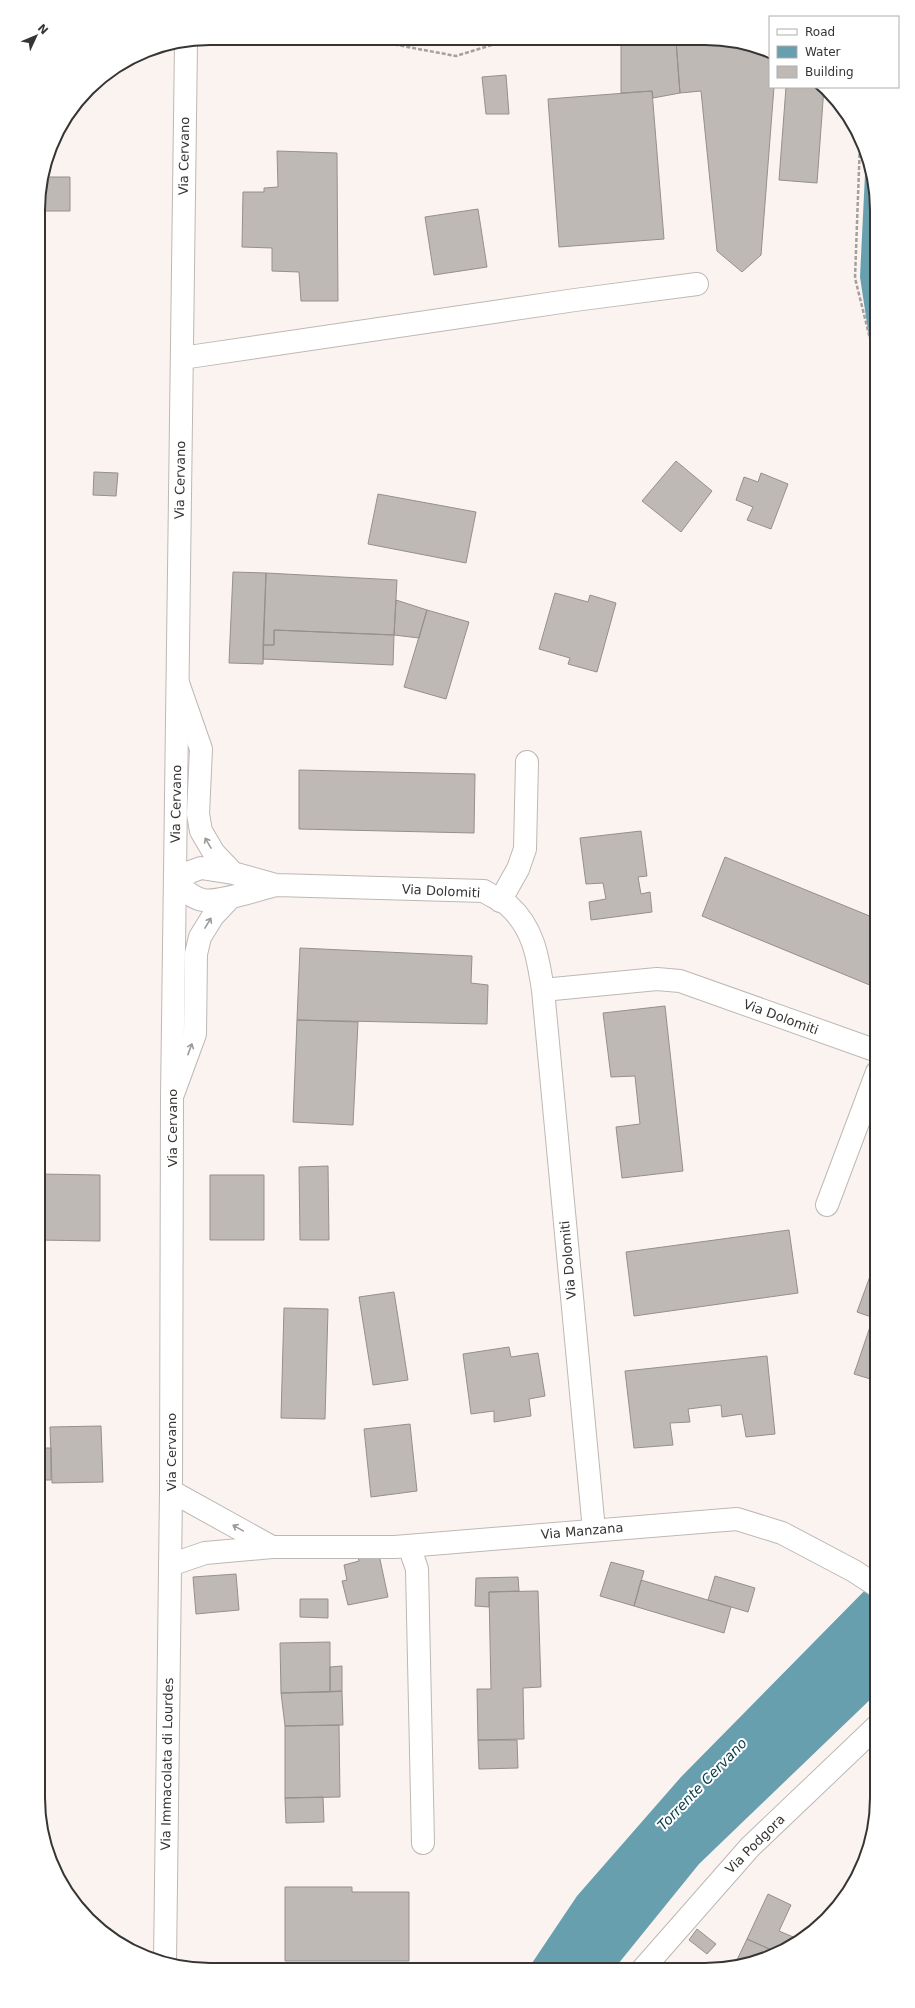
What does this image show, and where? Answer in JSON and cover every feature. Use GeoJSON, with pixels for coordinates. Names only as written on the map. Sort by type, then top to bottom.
{"type":"FeatureCollection","features":[{"type":"Feature","properties":{"kind":"street","name":"Via Cervano"},"geometry":{"type":"LineString","coordinates":[[170,1565],[172,1099],[186,46]]}},
{"type":"Feature","properties":{"kind":"street"},"geometry":{"type":"LineString","coordinates":[[182,358],[568,301],[697,284]]}},
{"type":"Feature","properties":{"kind":"street"},"geometry":{"type":"LineString","coordinates":[[177,679],[201,749],[198,814],[201,831],[214,853],[233,873]]}},
{"type":"Feature","properties":{"kind":"street"},"geometry":{"type":"LineString","coordinates":[[500,901],[518,870],[525,849],[527,762]]}},
{"type":"Feature","properties":{"kind":"street","name":"Via Dolomiti"},"geometry":{"type":"LineString","coordinates":[[276,885],[231,897],[204,900],[191,895],[175,882],[190,872],[201,868],[233,873],[276,885],[484,891],[508,905],[527,927],[537,953],[543,990],[594,1530]]}},
{"type":"Feature","properties":{"kind":"street"},"geometry":{"type":"LineString","coordinates":[[172,1099],[195,1034],[196,954],[200,937],[213,916],[231,897]]}},
{"type":"Feature","properties":{"kind":"street","name":"Via Dolomiti"},"geometry":{"type":"LineString","coordinates":[[543,990],[657,979],[680,981],[870,1049]]}},
{"type":"Feature","properties":{"kind":"street"},"geometry":{"type":"LineString","coordinates":[[827,1205],[870,1091]]}},
{"type":"Feature","properties":{"kind":"street","name":"Via Manzana"},"geometry":{"type":"LineString","coordinates":[[171,1491],[272,1547]]}},
{"type":"Feature","properties":{"kind":"street","name":"Via Manzana"},"geometry":{"type":"LineString","coordinates":[[170,1565],[205,1554],[272,1547],[409,1546],[737,1519],[782,1533],[854,1571],[870,1581]]}},
{"type":"Feature","properties":{"kind":"street"},"geometry":{"type":"LineString","coordinates":[[409,1546],[417,1569],[423,1843]]}},
{"type":"Feature","properties":{"kind":"street","name":"Via Immacolata di Lourdes"},"geometry":{"type":"LineString","coordinates":[[165,1956],[170,1565]]}},
{"type":"Feature","properties":{"kind":"street","name":"Via Podgora"},"geometry":{"type":"LineString","coordinates":[[648,1963],[750,1847],[870,1733]]}},
{"type":"Feature","properties":{"kind":"path"},"geometry":{"type":"LineString","coordinates":[[397,45],[456,56],[492,45]]}},
{"type":"Feature","properties":{"kind":"path"},"geometry":{"type":"LineString","coordinates":[[860,153],[855,278],[870,339]]}},
{"type":"Feature","properties":{"kind":"water"},"geometry":{"type":"Polygon","coordinates":[[[865,171],[870,199],[870,343],[860,277],[865,171]]]}},
{"type":"Feature","properties":{"kind":"water","name":"Torrente Cervano"},"geometry":{"type":"Polygon","coordinates":[[[870,1585],[870,1700],[699,1864],[619,1963],[532,1963],[577,1896],[681,1777],[870,1585]]]}},
{"type":"Feature","properties":{"kind":"building"},"geometry":{"type":"Polygon","coordinates":[[[621,45],[676,45],[680,93],[653,98],[652,91],[621,93],[621,45]]]}},
{"type":"Feature","properties":{"kind":"building"},"geometry":{"type":"Polygon","coordinates":[[[676,45],[727,46],[769,58],[769,88],[774,88],[761,255],[742,272],[717,251],[701,91],[680,93],[676,45]]]}},
{"type":"Feature","properties":{"kind":"building"},"geometry":{"type":"Polygon","coordinates":[[[506,75],[509,114],[486,114],[482,77],[506,75]]]}},
{"type":"Feature","properties":{"kind":"building"},"geometry":{"type":"Polygon","coordinates":[[[786,88],[816,88],[823,95],[817,183],[779,180],[786,88]]]}},
{"type":"Feature","properties":{"kind":"building"},"geometry":{"type":"Polygon","coordinates":[[[652,91],[664,239],[559,247],[548,99],[652,91]]]}},
{"type":"Feature","properties":{"kind":"building"},"geometry":{"type":"Polygon","coordinates":[[[277,151],[337,153],[338,301],[301,301],[299,272],[272,271],[272,248],[242,247],[243,192],[264,192],[264,188],[278,187],[277,151]]]}},
{"type":"Feature","properties":{"kind":"building"},"geometry":{"type":"Polygon","coordinates":[[[48,177],[70,177],[70,211],[45,211],[46,188],[48,177]]]}},
{"type":"Feature","properties":{"kind":"building"},"geometry":{"type":"Polygon","coordinates":[[[478,209],[487,267],[434,275],[425,217],[478,209]]]}},
{"type":"Feature","properties":{"kind":"building"},"geometry":{"type":"Polygon","coordinates":[[[676,461],[712,491],[681,532],[642,501],[676,461]]]}},
{"type":"Feature","properties":{"kind":"building"},"geometry":{"type":"Polygon","coordinates":[[[94,472],[118,473],[116,496],[93,495],[94,472]]]}},
{"type":"Feature","properties":{"kind":"building"},"geometry":{"type":"Polygon","coordinates":[[[761,473],[788,484],[771,529],[747,520],[753,507],[736,500],[744,477],[758,482],[761,473]]]}},
{"type":"Feature","properties":{"kind":"building"},"geometry":{"type":"Polygon","coordinates":[[[378,494],[476,512],[466,563],[368,544],[378,494]]]}},
{"type":"Feature","properties":{"kind":"building"},"geometry":{"type":"Polygon","coordinates":[[[233,572],[266,573],[263,664],[229,663],[233,572]]]}},
{"type":"Feature","properties":{"kind":"building"},"geometry":{"type":"Polygon","coordinates":[[[266,573],[397,580],[394,635],[274,630],[274,645],[263,645],[266,573]]]}},
{"type":"Feature","properties":{"kind":"building"},"geometry":{"type":"Polygon","coordinates":[[[555,593],[588,602],[590,595],[616,603],[597,672],[568,664],[570,658],[539,649],[555,593]]]}},
{"type":"Feature","properties":{"kind":"building"},"geometry":{"type":"Polygon","coordinates":[[[396,600],[427,610],[419,638],[394,635],[396,600]]]}},
{"type":"Feature","properties":{"kind":"building"},"geometry":{"type":"Polygon","coordinates":[[[427,610],[469,622],[446,699],[404,687],[427,610]]]}},
{"type":"Feature","properties":{"kind":"building"},"geometry":{"type":"Polygon","coordinates":[[[274,630],[394,635],[393,665],[263,659],[263,645],[274,645],[274,630]]]}},
{"type":"Feature","properties":{"kind":"building"},"geometry":{"type":"Polygon","coordinates":[[[299,770],[475,774],[474,833],[299,829],[299,770]]]}},
{"type":"Feature","properties":{"kind":"building"},"geometry":{"type":"Polygon","coordinates":[[[641,831],[647,876],[638,877],[641,894],[650,892],[652,912],[591,920],[589,902],[606,899],[603,883],[586,884],[580,838],[641,831]]]}},
{"type":"Feature","properties":{"kind":"building"},"geometry":{"type":"Polygon","coordinates":[[[725,857],[870,916],[870,985],[702,916],[725,857]]]}},
{"type":"Feature","properties":{"kind":"building"},"geometry":{"type":"Polygon","coordinates":[[[300,948],[472,956],[471,983],[488,985],[487,1024],[297,1020],[300,948]]]}},
{"type":"Feature","properties":{"kind":"building"},"geometry":{"type":"Polygon","coordinates":[[[665,1006],[683,1171],[622,1178],[616,1127],[640,1124],[635,1076],[611,1077],[603,1013],[665,1006]]]}},
{"type":"Feature","properties":{"kind":"building"},"geometry":{"type":"Polygon","coordinates":[[[297,1020],[358,1022],[353,1125],[293,1122],[297,1020]]]}},
{"type":"Feature","properties":{"kind":"building"},"geometry":{"type":"Polygon","coordinates":[[[328,1166],[329,1240],[300,1240],[299,1167],[328,1166]]]}},
{"type":"Feature","properties":{"kind":"building"},"geometry":{"type":"Polygon","coordinates":[[[45,1174],[100,1175],[100,1241],[45,1240],[45,1174]]]}},
{"type":"Feature","properties":{"kind":"building"},"geometry":{"type":"Polygon","coordinates":[[[210,1175],[264,1175],[264,1240],[210,1240],[210,1175]]]}},
{"type":"Feature","properties":{"kind":"building"},"geometry":{"type":"Polygon","coordinates":[[[789,1230],[798,1293],[634,1316],[626,1252],[789,1230]]]}},
{"type":"Feature","properties":{"kind":"building"},"geometry":{"type":"Polygon","coordinates":[[[870,1276],[870,1317],[857,1312],[870,1276]]]}},
{"type":"Feature","properties":{"kind":"building"},"geometry":{"type":"Polygon","coordinates":[[[394,1292],[408,1380],[373,1385],[359,1297],[394,1292]]]}},
{"type":"Feature","properties":{"kind":"building"},"geometry":{"type":"Polygon","coordinates":[[[284,1308],[328,1309],[325,1419],[281,1418],[284,1308]]]}},
{"type":"Feature","properties":{"kind":"building"},"geometry":{"type":"Polygon","coordinates":[[[870,1327],[870,1379],[854,1374],[870,1327]]]}},
{"type":"Feature","properties":{"kind":"building"},"geometry":{"type":"Polygon","coordinates":[[[509,1347],[511,1357],[538,1353],[545,1396],[529,1399],[531,1416],[494,1422],[494,1411],[471,1414],[463,1354],[509,1347]]]}},
{"type":"Feature","properties":{"kind":"building"},"geometry":{"type":"Polygon","coordinates":[[[767,1356],[775,1434],[746,1437],[742,1414],[722,1417],[721,1405],[688,1409],[690,1422],[670,1423],[673,1445],[634,1448],[625,1371],[767,1356]]]}},
{"type":"Feature","properties":{"kind":"building"},"geometry":{"type":"Polygon","coordinates":[[[410,1424],[417,1491],[371,1497],[364,1429],[410,1424]]]}},
{"type":"Feature","properties":{"kind":"building"},"geometry":{"type":"Polygon","coordinates":[[[101,1426],[103,1482],[52,1483],[50,1427],[101,1426]]]}},
{"type":"Feature","properties":{"kind":"building"},"geometry":{"type":"Polygon","coordinates":[[[45,1448],[51,1448],[51,1480],[45,1480],[45,1448]]]}},
{"type":"Feature","properties":{"kind":"building"},"geometry":{"type":"Polygon","coordinates":[[[378,1550],[388,1597],[348,1605],[342,1581],[347,1580],[344,1565],[359,1561],[357,1554],[378,1550]]]}},
{"type":"Feature","properties":{"kind":"building"},"geometry":{"type":"Polygon","coordinates":[[[611,1562],[644,1571],[634,1606],[600,1596],[611,1562]]]}},
{"type":"Feature","properties":{"kind":"building"},"geometry":{"type":"Polygon","coordinates":[[[236,1574],[239,1610],[196,1614],[193,1577],[236,1574]]]}},
{"type":"Feature","properties":{"kind":"building"},"geometry":{"type":"Polygon","coordinates":[[[715,1576],[755,1588],[748,1612],[708,1600],[715,1576]]]}},
{"type":"Feature","properties":{"kind":"building"},"geometry":{"type":"Polygon","coordinates":[[[518,1577],[519,1591],[489,1592],[489,1607],[475,1606],[476,1578],[518,1577]]]}},
{"type":"Feature","properties":{"kind":"building"},"geometry":{"type":"Polygon","coordinates":[[[641,1580],[731,1607],[724,1633],[634,1606],[641,1580]]]}},
{"type":"Feature","properties":{"kind":"building"},"geometry":{"type":"Polygon","coordinates":[[[538,1591],[541,1687],[523,1688],[524,1739],[478,1740],[477,1689],[491,1689],[489,1592],[538,1591]]]}},
{"type":"Feature","properties":{"kind":"building"},"geometry":{"type":"Polygon","coordinates":[[[300,1599],[328,1599],[328,1618],[300,1617],[300,1599]]]}},
{"type":"Feature","properties":{"kind":"building"},"geometry":{"type":"Polygon","coordinates":[[[330,1642],[330,1692],[281,1693],[280,1643],[330,1642]]]}},
{"type":"Feature","properties":{"kind":"building"},"geometry":{"type":"Polygon","coordinates":[[[342,1666],[342,1691],[330,1692],[330,1667],[342,1666]]]}},
{"type":"Feature","properties":{"kind":"building"},"geometry":{"type":"Polygon","coordinates":[[[342,1691],[343,1725],[285,1726],[281,1693],[342,1691]]]}},
{"type":"Feature","properties":{"kind":"building"},"geometry":{"type":"Polygon","coordinates":[[[339,1725],[340,1797],[285,1798],[285,1726],[339,1725]]]}},
{"type":"Feature","properties":{"kind":"building"},"geometry":{"type":"Polygon","coordinates":[[[478,1740],[517,1740],[518,1768],[479,1769],[478,1740]]]}},
{"type":"Feature","properties":{"kind":"building"},"geometry":{"type":"Polygon","coordinates":[[[323,1797],[324,1822],[286,1823],[285,1798],[323,1797]]]}},
{"type":"Feature","properties":{"kind":"building"},"geometry":{"type":"Polygon","coordinates":[[[285,1887],[352,1887],[352,1892],[409,1892],[409,1961],[285,1961],[285,1887]]]}},
{"type":"Feature","properties":{"kind":"building"},"geometry":{"type":"Polygon","coordinates":[[[768,1894],[791,1905],[779,1931],[794,1937],[770,1949],[747,1939],[768,1894]]]}},
{"type":"Feature","properties":{"kind":"building"},"geometry":{"type":"Polygon","coordinates":[[[697,1929],[716,1944],[707,1954],[689,1940],[697,1929]]]}},
{"type":"Feature","properties":{"kind":"building"},"geometry":{"type":"Polygon","coordinates":[[[747,1939],[770,1949],[758,1954],[737,1960],[747,1939]]]}}]}
